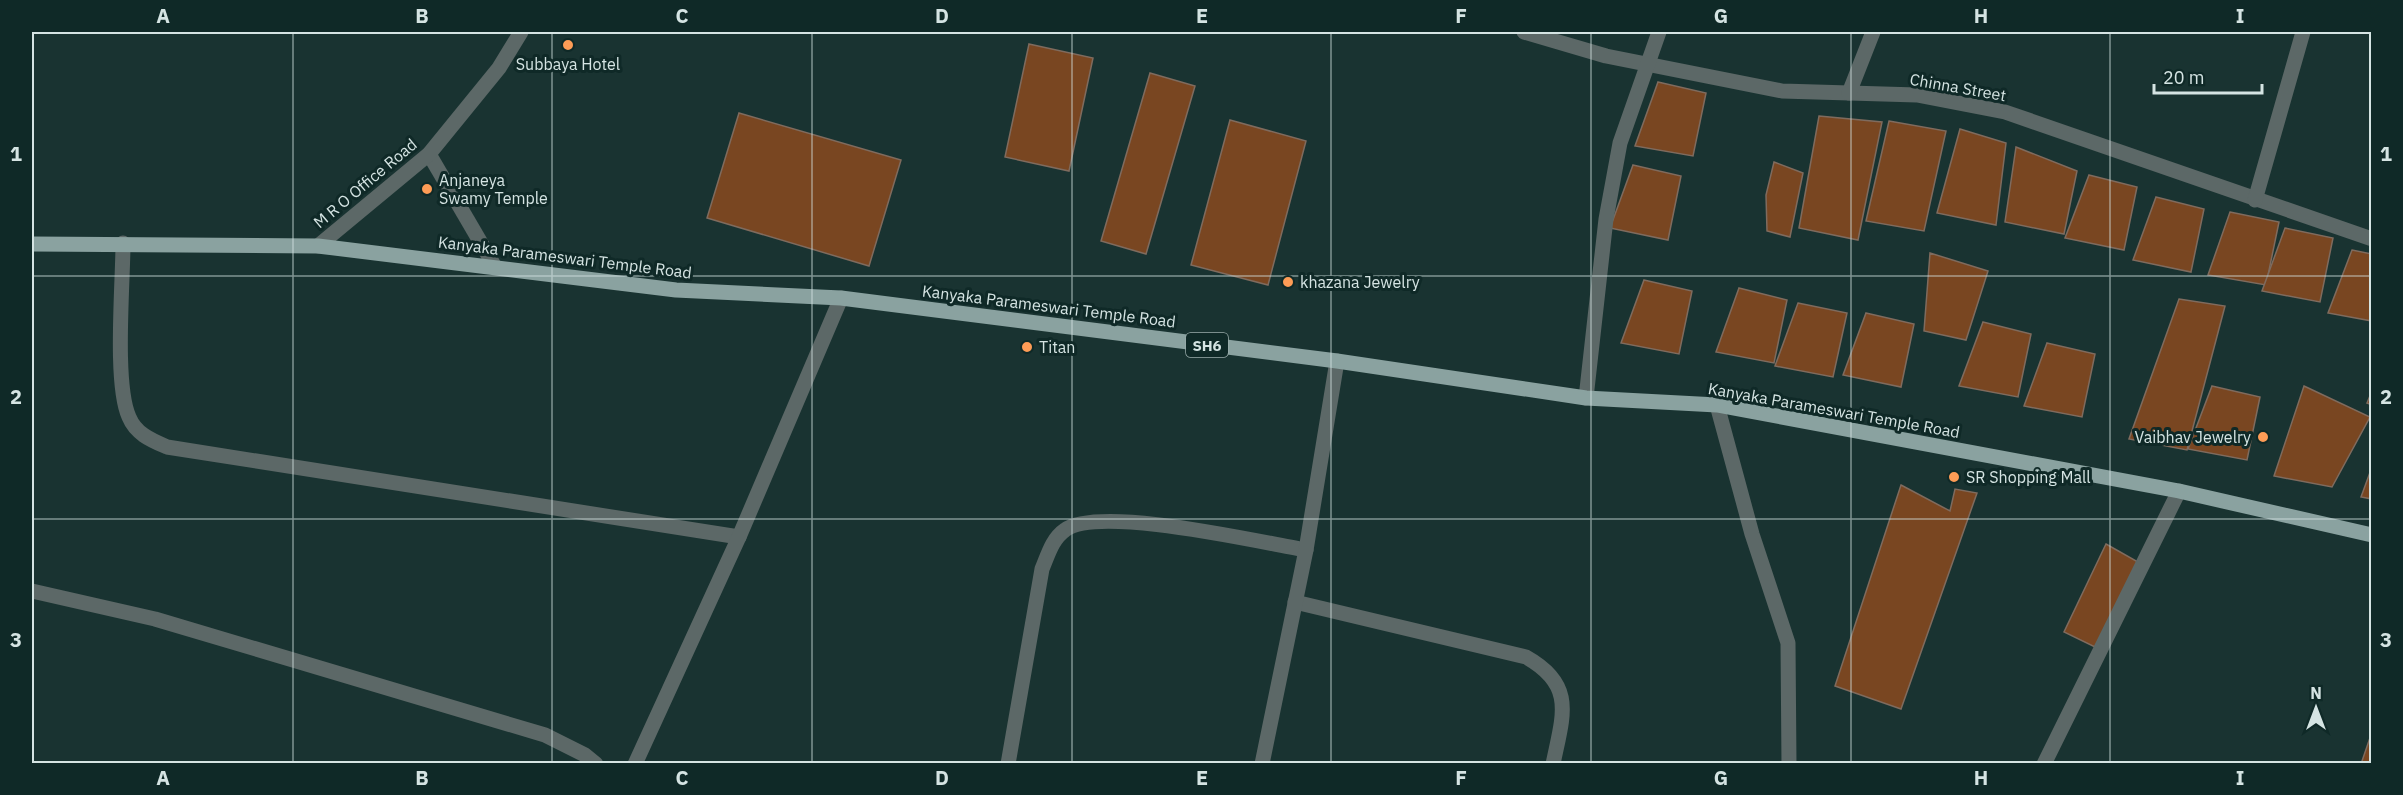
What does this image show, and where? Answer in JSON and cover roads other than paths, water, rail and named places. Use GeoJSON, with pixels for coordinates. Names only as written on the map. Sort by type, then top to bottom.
{"type":"FeatureCollection","features":[{"type":"Feature","properties":{"kind":"main road","name":"Kanyaka Parameswari Temple Road"},"geometry":{"type":"LineString","coordinates":[[32,244],[318,246],[676,290],[842,298],[1337,361],[1586,398],[1717,405],[2179,491],[2372,535]]}},
{"type":"Feature","properties":{"kind":"street","name":"M R O Office Road"},"geometry":{"type":"LineString","coordinates":[[318,246],[429,154],[499,68],[521,32]]}},
{"type":"Feature","properties":{"kind":"street","name":"Chinna Street"},"geometry":{"type":"LineString","coordinates":[[1524,32],[1606,56],[1782,91],[1917,95],[2005,112],[2372,239]]}},
{"type":"Feature","properties":{"kind":"street"},"geometry":{"type":"LineString","coordinates":[[1586,398],[1606,219],[1620,143],[1659,32]]}},
{"type":"Feature","properties":{"kind":"street"},"geometry":{"type":"LineString","coordinates":[[1849,93],[1873,32]]}},
{"type":"Feature","properties":{"kind":"street"},"geometry":{"type":"LineString","coordinates":[[2255,200],[2303,32]]}},
{"type":"Feature","properties":{"kind":"street"},"geometry":{"type":"LineString","coordinates":[[429,154],[495,267]]}},
{"type":"Feature","properties":{"kind":"street"},"geometry":{"type":"LineString","coordinates":[[123,243],[122,392],[129,418],[144,437],[167,447],[740,537]]}},
{"type":"Feature","properties":{"kind":"street"},"geometry":{"type":"LineString","coordinates":[[635,764],[740,537],[842,298]]}},
{"type":"Feature","properties":{"kind":"street"},"geometry":{"type":"LineString","coordinates":[[1262,764],[1306,550],[1337,361]]}},
{"type":"Feature","properties":{"kind":"street"},"geometry":{"type":"LineString","coordinates":[[1717,405],[1752,534],[1788,643],[1790,764]]}},
{"type":"Feature","properties":{"kind":"street"},"geometry":{"type":"LineString","coordinates":[[2044,764],[2179,491]]}},
{"type":"Feature","properties":{"kind":"street"},"geometry":{"type":"LineString","coordinates":[[1008,764],[1042,569],[1054,540],[1066,529],[1082,522],[1125,520],[1306,550]]}},
{"type":"Feature","properties":{"kind":"street"},"geometry":{"type":"LineString","coordinates":[[32,591],[155,619],[545,735],[585,755],[597,764]]}},
{"type":"Feature","properties":{"kind":"street"},"geometry":{"type":"LineString","coordinates":[[1295,602],[1526,657],[1545,668],[1557,681],[1561,698],[1562,721],[1553,764]]}},
{"type":"Feature","properties":{"kind":"place","name":"Subbaya Hotel"},"geometry":{"type":"Point","coordinates":[568,45]}},
{"type":"Feature","properties":{"kind":"place","name":"Anjaneya Swamy Temple"},"geometry":{"type":"Point","coordinates":[427,189]}},
{"type":"Feature","properties":{"kind":"place","name":"khazana Jewelry"},"geometry":{"type":"Point","coordinates":[1288,282]}},
{"type":"Feature","properties":{"kind":"place","name":"Titan"},"geometry":{"type":"Point","coordinates":[1027,347]}},
{"type":"Feature","properties":{"kind":"place","name":"Vaibhav Jewelry"},"geometry":{"type":"Point","coordinates":[2263,437]}},
{"type":"Feature","properties":{"kind":"place","name":"SR Shopping Mall"},"geometry":{"type":"Point","coordinates":[1954,477]}}]}
